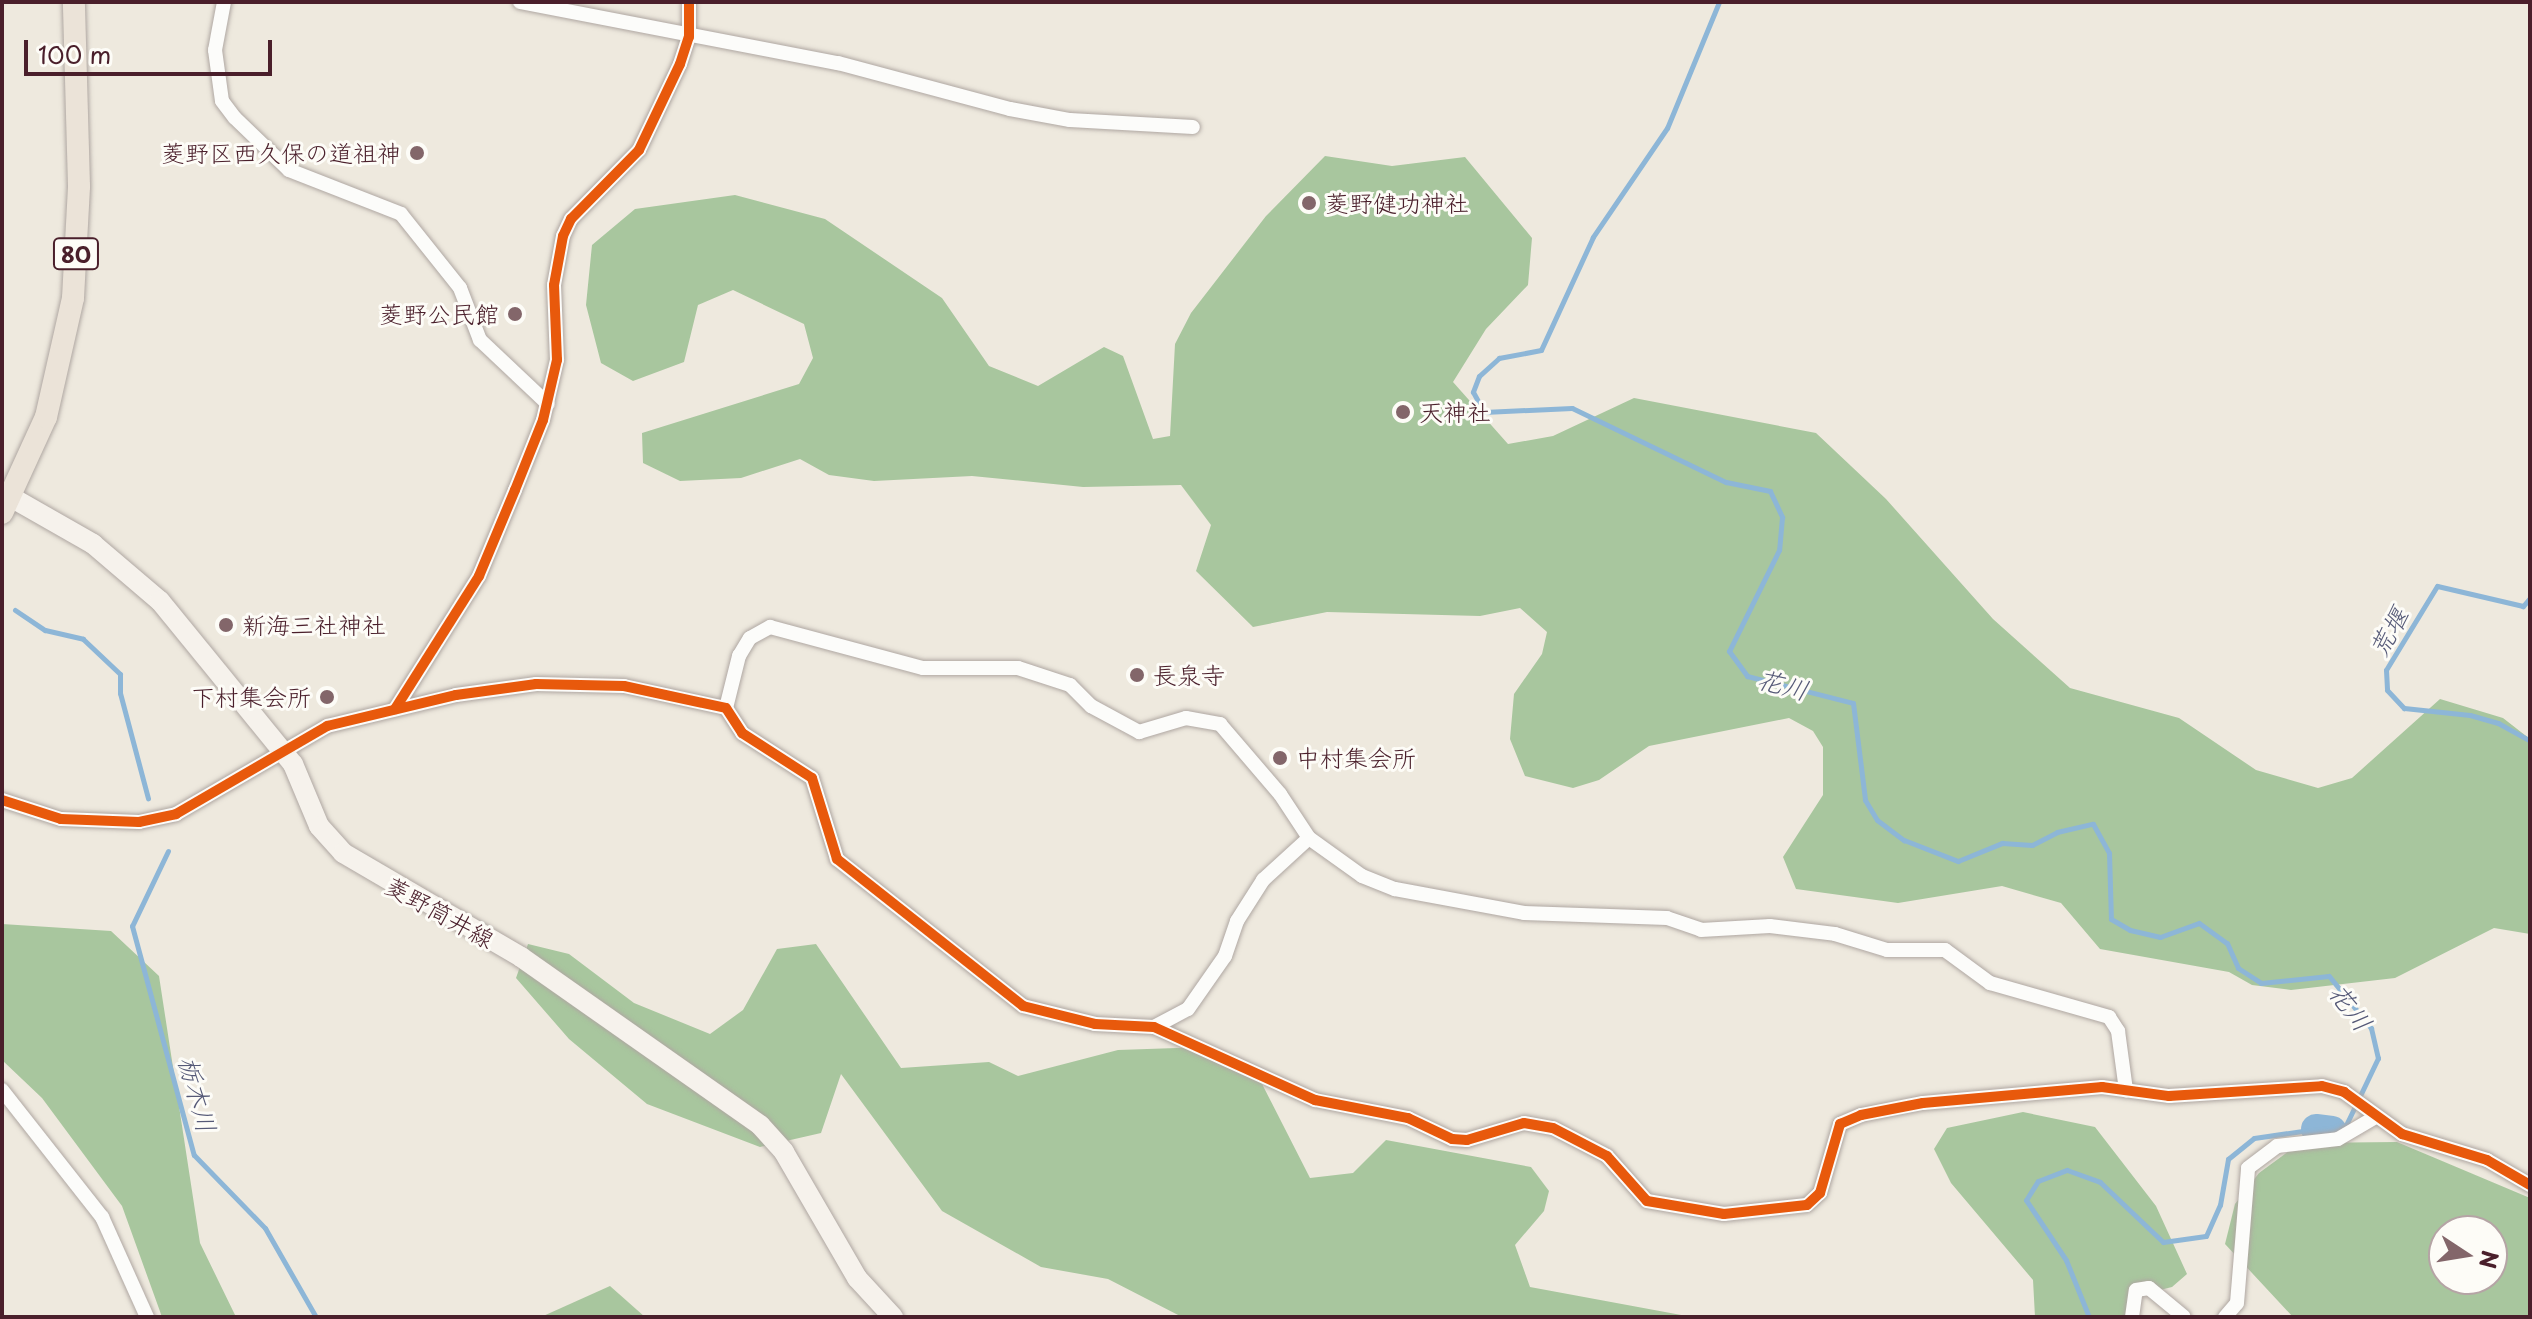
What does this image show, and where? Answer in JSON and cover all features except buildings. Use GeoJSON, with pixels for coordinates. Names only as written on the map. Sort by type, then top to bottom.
{"type":"FeatureCollection","features":[{"type":"Feature","properties":{"kind":"main road","name":"80"},"geometry":{"type":"LineString","coordinates":[[6,501],[46,417],[73,298],[79,186],[74,2]]}},
{"type":"Feature","properties":{"kind":"main road","name":"菱野筒井線"},"geometry":{"type":"LineString","coordinates":[[6,501],[93,544],[149,591],[282,748],[319,826],[343,853],[521,957],[760,1125],[784,1152],[857,1278],[893,1317]]}},
{"type":"Feature","properties":{"kind":"street"},"geometry":{"type":"LineString","coordinates":[[224,2],[215,50],[222,101],[235,118],[289,170],[401,214],[460,288],[480,340],[548,404]]}},
{"type":"Feature","properties":{"kind":"street"},"geometry":{"type":"LineString","coordinates":[[520,2],[689,37],[838,63],[1070,120],[1193,127]]}},
{"type":"Feature","properties":{"kind":"street"},"geometry":{"type":"LineString","coordinates":[[395,709],[479,576],[548,404],[557,360],[554,285],[563,236],[571,219],[639,150],[689,37],[689,2]]}},
{"type":"Feature","properties":{"kind":"street"},"geometry":{"type":"LineString","coordinates":[[726,708],[739,656],[750,638],[770,627],[923,668],[1018,668],[1070,685],[1091,706],[1139,732],[1186,718],[1220,724],[1280,794],[1309,838],[1362,876],[1395,889],[1524,913],[1667,918],[1701,930],[1770,926],[1835,934],[1887,950],[1945,950],[1990,983],[2109,1017],[2118,1031],[2126,1090]]}},
{"type":"Feature","properties":{"kind":"street"},"geometry":{"type":"LineString","coordinates":[[2,800],[61,819],[139,822],[191,806],[252,773],[282,748],[327,726],[395,709],[536,684],[624,686],[726,708],[742,733],[812,778],[837,859],[987,982],[1023,1006],[1053,1017],[1123,1028],[1154,1027],[1188,1009],[1225,956],[1237,921],[1263,880],[1309,838]]}},
{"type":"Feature","properties":{"kind":"street"},"geometry":{"type":"LineString","coordinates":[[1154,1027],[1315,1100],[1408,1118],[1452,1139],[1467,1140],[1524,1123],[1575,1135],[1607,1156],[1647,1201],[1724,1214],[1807,1205],[1825,1181],[1840,1124],[1861,1115],[2050,1089],[2216,1096],[2322,1086],[2344,1092],[2374,1118],[2402,1134],[2487,1160],[2530,1185]]}},
{"type":"Feature","properties":{"kind":"street"},"geometry":{"type":"LineString","coordinates":[[2,1090],[102,1217],[147,1317]]}},
{"type":"Feature","properties":{"kind":"street"},"geometry":{"type":"LineString","coordinates":[[2225,1317],[2237,1303],[2248,1168],[2277,1146],[2338,1139],[2374,1118]]}},
{"type":"Feature","properties":{"kind":"street"},"geometry":{"type":"LineString","coordinates":[[2132,1317],[2136,1290],[2149,1288],[2184,1317]]}},
{"type":"Feature","properties":{"kind":"green space"},"geometry":{"type":"Polygon","coordinates":[[[1325,156],[1392,166],[1465,157],[1532,238],[1528,285],[1486,329],[1453,382],[1508,444],[1553,436],[1634,398],[1816,433],[1886,499],[1993,619],[2070,688],[2179,718],[2256,770],[2318,788],[2352,778],[2440,699],[2503,718],[2530,739],[2530,934],[2494,928],[2395,978],[2291,990],[2252,985],[2229,972],[2100,949],[2061,903],[2002,886],[1898,903],[1796,889],[1783,857],[1823,795],[1823,747],[1813,731],[1789,718],[1649,746],[1599,780],[1573,788],[1525,776],[1510,739],[1514,694],[1542,654],[1547,632],[1520,608],[1480,616],[1327,612],[1253,627],[1196,571],[1211,525],[1181,485],[1083,487],[972,476],[874,481],[829,475],[800,459],[741,478],[680,481],[643,463],[642,433],[799,384],[813,358],[804,324],[733,290],[698,305],[684,362],[633,381],[601,363],[586,305],[592,245],[635,209],[735,195],[825,219],[942,298],[989,366],[1038,386],[1104,347],[1123,356],[1153,439],[1170,436],[1175,344],[1191,313],[1266,216],[1325,156]]]}},
{"type":"Feature","properties":{"kind":"green space"},"geometry":{"type":"Polygon","coordinates":[[[2,924],[111,931],[159,976],[200,1243],[236,1317],[162,1317],[122,1206],[42,1098],[2,1060],[2,924]]]}},
{"type":"Feature","properties":{"kind":"green space"},"geometry":{"type":"Polygon","coordinates":[[[528,944],[569,954],[634,1003],[710,1034],[743,1010],[777,949],[816,944],[901,1068],[989,1062],[1018,1076],[1118,1050],[1206,1047],[1260,1080],[1310,1178],[1353,1173],[1386,1140],[1531,1167],[1549,1191],[1544,1211],[1515,1245],[1530,1287],[1692,1317],[1182,1317],[1108,1279],[1041,1267],[942,1211],[841,1074],[821,1133],[760,1147],[647,1104],[569,1039],[516,978],[528,944]]]}},
{"type":"Feature","properties":{"kind":"green space"},"geometry":{"type":"Polygon","coordinates":[[[2023,1112],[2095,1127],[2156,1206],[2187,1274],[2172,1287],[2136,1296],[2134,1317],[2035,1317],[2033,1280],[1951,1183],[1934,1149],[1947,1128],[2023,1112]]]}},
{"type":"Feature","properties":{"kind":"green space"},"geometry":{"type":"Polygon","coordinates":[[[2397,1142],[2530,1198],[2530,1317],[2293,1317],[2225,1244],[2235,1204],[2259,1173],[2300,1143],[2397,1142]]]}},
{"type":"Feature","properties":{"kind":"green space"},"geometry":{"type":"Polygon","coordinates":[[[610,1286],[645,1317],[541,1317],[610,1286]]]}},
{"type":"Feature","properties":{"kind":"waterway","name":"花川"},"geometry":{"type":"LineString","coordinates":[[1719,2],[1667,128],[1593,237],[1541,350],[1499,358],[1479,376],[1473,392],[1484,412],[1572,408],[1726,482],[1770,491],[1782,517],[1779,550],[1729,651],[1747,676],[1853,703],[1865,800],[1877,820],[1904,840],[1958,861],[2002,843],[2032,845],[2057,832],[2093,824],[2109,853],[2111,919],[2130,930],[2160,937],[2199,923],[2227,943],[2238,968],[2261,983],[2329,976],[2371,1028],[2378,1058],[2346,1125],[2332,1131]]}},
{"type":"Feature","properties":{"kind":"waterway","name":"荒堰"},"geometry":{"type":"LineString","coordinates":[[2530,598],[2523,606],[2437,586],[2386,670],[2387,690],[2404,708],[2470,715],[2498,723],[2530,741]]}},
{"type":"Feature","properties":{"kind":"waterway","name":"栃木川"},"geometry":{"type":"LineString","coordinates":[[15,610],[45,630],[83,639],[120,674],[120,693],[148,798]]}},
{"type":"Feature","properties":{"kind":"waterway","name":"栃木川"},"geometry":{"type":"LineString","coordinates":[[168,851],[132,926],[194,1155],[265,1228],[316,1317]]}},
{"type":"Feature","properties":{"kind":"waterway","name":"花川"},"geometry":{"type":"LineString","coordinates":[[2089,1317],[2066,1260],[2026,1200],[2038,1181],[2067,1170],[2100,1182],[2163,1242],[2206,1236],[2220,1205],[2228,1159],[2254,1138],[2316,1129]]}},
{"type":"Feature","properties":{"kind":"waterway","name":"花川"},"geometry":{"type":"LineString","coordinates":[[2316,1129],[2332,1131]]}},
{"type":"Feature","properties":{"kind":"cycle path"},"geometry":{"type":"LineString","coordinates":[[395,709],[479,576],[515,490],[543,420],[557,360],[554,285],[563,236],[571,219],[639,150],[680,64],[689,37],[689,2]]}},
{"type":"Feature","properties":{"kind":"cycle path"},"geometry":{"type":"LineString","coordinates":[[2,800],[61,819],[139,822],[176,814],[327,726],[456,695],[536,684],[624,686],[726,708],[742,733],[812,778],[837,859],[1023,1006],[1095,1024],[1154,1027],[1315,1100],[1408,1118],[1452,1139],[1467,1140],[1524,1123],[1553,1128],[1607,1156],[1647,1201],[1724,1214],[1807,1205],[1820,1193],[1840,1124],[1861,1115],[1923,1103],[2102,1087],[2169,1096],[2322,1086],[2344,1092],[2402,1134],[2487,1160],[2530,1185]]}},
{"type":"Feature","properties":{"kind":"place","name":"菱野区西久保の道祖神"},"geometry":{"type":"Point","coordinates":[417,153]}},
{"type":"Feature","properties":{"kind":"place","name":"菱野健功神社"},"geometry":{"type":"Point","coordinates":[1309,203]}},
{"type":"Feature","properties":{"kind":"place","name":"菱野公民館"},"geometry":{"type":"Point","coordinates":[515,314]}},
{"type":"Feature","properties":{"kind":"place","name":"天神社"},"geometry":{"type":"Point","coordinates":[1403,412]}},
{"type":"Feature","properties":{"kind":"place","name":"新海三社神社"},"geometry":{"type":"Point","coordinates":[226,625]}},
{"type":"Feature","properties":{"kind":"place","name":"長泉寺"},"geometry":{"type":"Point","coordinates":[1137,675]}},
{"type":"Feature","properties":{"kind":"place","name":"下村集会所"},"geometry":{"type":"Point","coordinates":[327,697]}},
{"type":"Feature","properties":{"kind":"place","name":"中村集会所"},"geometry":{"type":"Point","coordinates":[1280,758]}}]}
